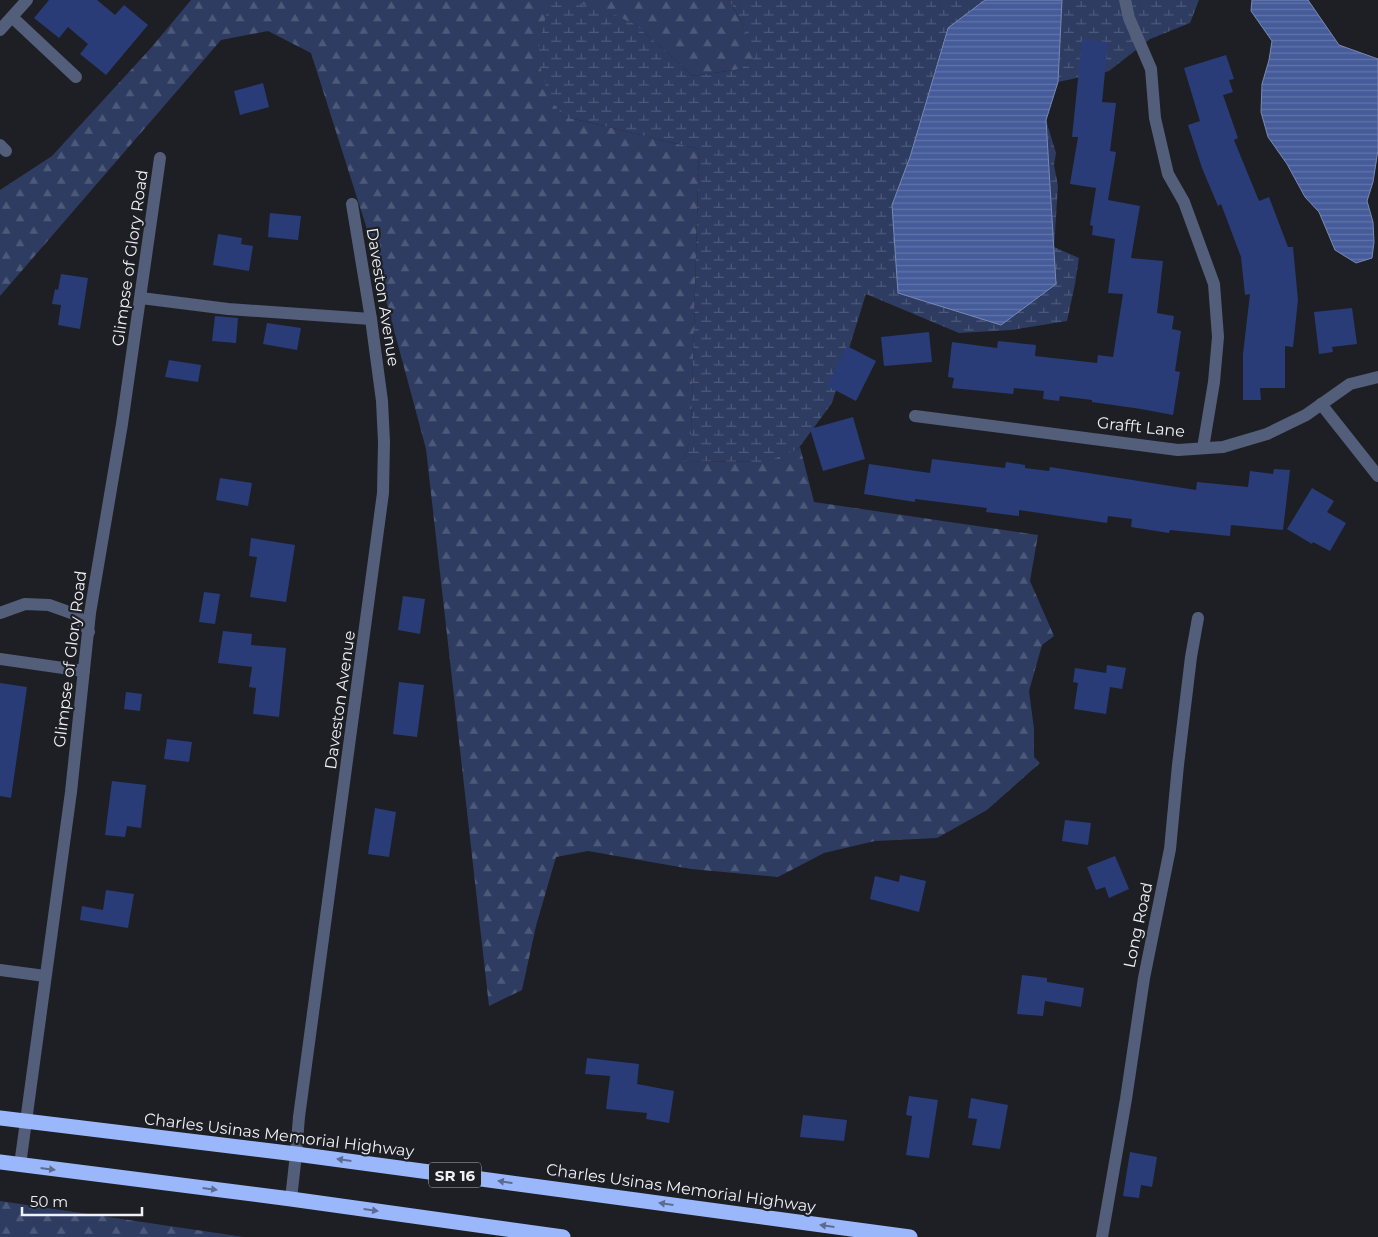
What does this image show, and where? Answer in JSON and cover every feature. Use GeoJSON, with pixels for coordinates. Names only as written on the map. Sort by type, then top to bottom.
{"type":"FeatureCollection","features":[{"type":"Feature","properties":{"kind":"highway","name":"Charles Usinas Memorial Highway"},"geometry":{"type":"LineString","coordinates":[[0,1118],[296,1154],[910,1237]]}},
{"type":"Feature","properties":{"kind":"highway"},"geometry":{"type":"LineString","coordinates":[[0,1162],[291,1199],[563,1237]]}},
{"type":"Feature","properties":{"kind":"street"},"geometry":{"type":"LineString","coordinates":[[0,30],[27,0]]}},
{"type":"Feature","properties":{"kind":"street"},"geometry":{"type":"LineString","coordinates":[[1125,0],[1130,18],[1151,69],[1155,118],[1168,174],[1184,202],[1214,284],[1218,337],[1214,382],[1203,448]]}},
{"type":"Feature","properties":{"kind":"street"},"geometry":{"type":"LineString","coordinates":[[12,17],[76,77]]}},
{"type":"Feature","properties":{"kind":"street","name":"Glimpse of Glory Road"},"geometry":{"type":"LineString","coordinates":[[20,1165],[70,792],[90,613],[140,298],[160,158]]}},
{"type":"Feature","properties":{"kind":"street","name":"Daveston Avenue"},"geometry":{"type":"LineString","coordinates":[[291,1199],[298,1117],[383,493],[383,418],[371,318],[352,204]]}},
{"type":"Feature","properties":{"kind":"street"},"geometry":{"type":"LineString","coordinates":[[140,298],[228,309],[371,318]]}},
{"type":"Feature","properties":{"kind":"street","name":"Grafft Lane"},"geometry":{"type":"LineString","coordinates":[[914,416],[1178,450],[1203,448],[1223,446],[1267,434],[1306,415],[1350,384],[1378,377]]}},
{"type":"Feature","properties":{"kind":"street"},"geometry":{"type":"LineString","coordinates":[[1321,404],[1378,476]]}},
{"type":"Feature","properties":{"kind":"street"},"geometry":{"type":"LineString","coordinates":[[0,614],[25,604],[49,605],[77,615],[89,632]]}},
{"type":"Feature","properties":{"kind":"street","name":"Long Road"},"geometry":{"type":"LineString","coordinates":[[1102,1237],[1144,978],[1170,849],[1191,657],[1198,618]]}},
{"type":"Feature","properties":{"kind":"street"},"geometry":{"type":"LineString","coordinates":[[0,659],[84,671]]}},
{"type":"Feature","properties":{"kind":"street"},"geometry":{"type":"LineString","coordinates":[[0,970],[45,976]]}},
{"type":"Feature","properties":{"kind":"green space"},"geometry":{"type":"Polygon","coordinates":[[[191,0],[729,0],[757,56],[741,69],[692,76],[634,24],[549,97],[564,117],[699,149],[691,435],[684,461],[765,462],[800,447],[814,502],[1038,535],[1030,581],[1054,636],[1042,645],[1029,691],[1034,729],[1034,757],[1040,763],[987,810],[937,838],[875,841],[824,853],[778,877],[691,869],[588,851],[556,857],[536,926],[522,990],[489,1006],[426,449],[366,226],[311,53],[268,31],[221,40],[0,296],[0,190],[52,156],[150,49],[191,0]]]}},
{"type":"Feature","properties":{"kind":"green space"},"geometry":{"type":"Polygon","coordinates":[[[729,0],[985,0],[947,29],[910,157],[892,205],[1056,284],[1046,120],[1056,153],[1054,165],[1058,186],[1054,247],[1079,258],[1067,321],[1011,330],[959,333],[866,294],[832,403],[798,449],[766,462],[684,461],[691,434],[699,149],[564,117],[549,98],[540,66],[539,45],[549,2],[579,3],[615,15],[634,24],[692,76],[741,69],[756,56],[742,23],[729,0]]]}},
{"type":"Feature","properties":{"kind":"green space"},"geometry":{"type":"Polygon","coordinates":[[[1062,0],[1199,0],[1190,23],[1150,39],[1109,71],[1058,82],[1062,0]]]}},
{"type":"Feature","properties":{"kind":"green space"},"geometry":{"type":"Polygon","coordinates":[[[0,1201],[244,1237],[0,1237],[0,1201]]]}},
{"type":"Feature","properties":{"kind":"shaded area"},"geometry":{"type":"Polygon","coordinates":[[[985,0],[1062,0],[1058,82],[1046,120],[1056,284],[1001,325],[898,293],[892,205],[910,157],[948,28],[985,0]]]}},
{"type":"Feature","properties":{"kind":"shaded area"},"geometry":{"type":"Polygon","coordinates":[[[1252,0],[1308,0],[1339,45],[1378,59],[1378,150],[1373,182],[1367,201],[1373,222],[1374,242],[1372,258],[1356,263],[1335,250],[1319,212],[1305,197],[1287,164],[1268,137],[1261,112],[1262,84],[1272,41],[1251,11],[1252,0]]]}},
{"type":"Feature","properties":{"kind":"building"},"geometry":{"type":"Polygon","coordinates":[[[49,0],[97,0],[115,15],[124,5],[148,25],[106,75],[80,54],[88,44],[68,27],[59,38],[34,18],[49,0]]]}},
{"type":"Feature","properties":{"kind":"building"},"geometry":{"type":"Polygon","coordinates":[[[1082,40],[1108,42],[1102,102],[1116,103],[1110,151],[1116,152],[1108,200],[1140,206],[1131,258],[1163,261],[1157,313],[1174,316],[1172,329],[1181,331],[1175,371],[1180,372],[1173,415],[1060,396],[1059,401],[1043,399],[1044,391],[1014,388],[1013,394],[952,388],[954,378],[948,377],[952,342],[997,348],[998,341],[1036,345],[1035,356],[1097,363],[1098,355],[1113,357],[1123,294],[1108,293],[1115,239],[1092,235],[1093,226],[1090,225],[1096,188],[1070,184],[1078,137],[1072,137],[1082,40]]]}},
{"type":"Feature","properties":{"kind":"building"},"geometry":{"type":"Polygon","coordinates":[[[1226,55],[1234,79],[1229,80],[1233,92],[1223,95],[1238,138],[1234,140],[1259,201],[1269,197],[1288,247],[1293,247],[1298,300],[1293,347],[1285,346],[1285,388],[1260,388],[1261,400],[1243,400],[1243,354],[1250,294],[1245,295],[1241,257],[1221,204],[1218,206],[1202,168],[1188,125],[1200,121],[1184,68],[1226,55]]]}},
{"type":"Feature","properties":{"kind":"building"},"geometry":{"type":"Polygon","coordinates":[[[263,83],[269,107],[240,115],[234,91],[263,83]]]}},
{"type":"Feature","properties":{"kind":"building"},"geometry":{"type":"Polygon","coordinates":[[[270,213],[301,216],[298,240],[268,237],[270,213]]]}},
{"type":"Feature","properties":{"kind":"building"},"geometry":{"type":"Polygon","coordinates":[[[218,234],[242,238],[241,244],[253,246],[249,271],[213,265],[218,234]]]}},
{"type":"Feature","properties":{"kind":"building"},"geometry":{"type":"Polygon","coordinates":[[[61,274],[88,278],[80,329],[58,325],[61,305],[52,304],[55,289],[58,290],[61,274]]]}},
{"type":"Feature","properties":{"kind":"building"},"geometry":{"type":"Polygon","coordinates":[[[1352,308],[1357,344],[1332,347],[1333,352],[1319,354],[1314,312],[1352,308]]]}},
{"type":"Feature","properties":{"kind":"building"},"geometry":{"type":"Polygon","coordinates":[[[215,316],[238,318],[236,343],[212,341],[215,316]]]}},
{"type":"Feature","properties":{"kind":"building"},"geometry":{"type":"Polygon","coordinates":[[[267,323],[301,328],[297,350],[263,344],[267,323]]]}},
{"type":"Feature","properties":{"kind":"building"},"geometry":{"type":"Polygon","coordinates":[[[929,332],[932,362],[884,366],[881,337],[929,332]]]}},
{"type":"Feature","properties":{"kind":"building"},"geometry":{"type":"Polygon","coordinates":[[[847,346],[876,361],[856,401],[827,386],[847,346]]]}},
{"type":"Feature","properties":{"kind":"building"},"geometry":{"type":"Polygon","coordinates":[[[169,360],[201,365],[198,382],[165,377],[169,360]]]}},
{"type":"Feature","properties":{"kind":"building"},"geometry":{"type":"Polygon","coordinates":[[[853,417],[865,459],[823,471],[810,429],[853,417]]]}},
{"type":"Feature","properties":{"kind":"building"},"geometry":{"type":"Polygon","coordinates":[[[932,459],[1005,468],[1006,462],[1025,465],[1025,468],[1049,471],[1050,467],[1196,490],[1197,482],[1248,487],[1250,471],[1273,474],[1274,469],[1290,470],[1283,530],[1231,525],[1230,536],[1170,530],[1169,533],[1131,527],[1132,519],[1108,516],[1107,523],[1019,510],[1019,516],[986,512],[987,508],[915,499],[915,502],[864,494],[869,464],[930,473],[932,459]]]}},
{"type":"Feature","properties":{"kind":"building"},"geometry":{"type":"Polygon","coordinates":[[[220,478],[252,483],[248,506],[216,500],[220,478]]]}},
{"type":"Feature","properties":{"kind":"building"},"geometry":{"type":"Polygon","coordinates":[[[1312,488],[1334,501],[1327,512],[1346,523],[1330,551],[1313,542],[1312,544],[1287,529],[1312,488]]]}},
{"type":"Feature","properties":{"kind":"building"},"geometry":{"type":"Polygon","coordinates":[[[251,538],[295,545],[286,602],[250,597],[257,557],[249,556],[251,538]]]}},
{"type":"Feature","properties":{"kind":"building"},"geometry":{"type":"Polygon","coordinates":[[[204,592],[220,594],[215,624],[199,622],[204,592]]]}},
{"type":"Feature","properties":{"kind":"building"},"geometry":{"type":"Polygon","coordinates":[[[403,596],[425,599],[420,634],[398,630],[403,596]]]}},
{"type":"Feature","properties":{"kind":"building"},"geometry":{"type":"Polygon","coordinates":[[[223,631],[252,634],[251,645],[286,648],[279,717],[253,714],[256,688],[249,687],[252,667],[218,663],[223,631]]]}},
{"type":"Feature","properties":{"kind":"building"},"geometry":{"type":"Polygon","coordinates":[[[1107,665],[1126,668],[1122,689],[1110,687],[1106,714],[1074,709],[1078,683],[1073,682],[1075,668],[1106,673],[1107,665]]]}},
{"type":"Feature","properties":{"kind":"building"},"geometry":{"type":"Polygon","coordinates":[[[399,682],[424,685],[417,737],[393,734],[399,682]]]}},
{"type":"Feature","properties":{"kind":"building"},"geometry":{"type":"Polygon","coordinates":[[[0,683],[27,687],[11,798],[0,796],[0,683]]]}},
{"type":"Feature","properties":{"kind":"building"},"geometry":{"type":"Polygon","coordinates":[[[126,692],[142,694],[140,711],[124,709],[126,692]]]}},
{"type":"Feature","properties":{"kind":"building"},"geometry":{"type":"Polygon","coordinates":[[[167,739],[192,742],[189,762],[164,759],[167,739]]]}},
{"type":"Feature","properties":{"kind":"building"},"geometry":{"type":"Polygon","coordinates":[[[112,781],[146,785],[141,828],[127,826],[125,837],[105,835],[112,781]]]}},
{"type":"Feature","properties":{"kind":"building"},"geometry":{"type":"Polygon","coordinates":[[[375,808],[396,812],[389,857],[368,854],[375,808]]]}},
{"type":"Feature","properties":{"kind":"building"},"geometry":{"type":"Polygon","coordinates":[[[1065,820],[1091,823],[1088,845],[1062,841],[1065,820]]]}},
{"type":"Feature","properties":{"kind":"building"},"geometry":{"type":"Polygon","coordinates":[[[1115,856],[1129,889],[1109,898],[1105,887],[1096,890],[1087,867],[1115,856]]]}},
{"type":"Feature","properties":{"kind":"building"},"geometry":{"type":"Polygon","coordinates":[[[900,875],[926,881],[919,912],[870,899],[875,876],[899,882],[900,875]]]}},
{"type":"Feature","properties":{"kind":"building"},"geometry":{"type":"Polygon","coordinates":[[[106,890],[134,894],[128,928],[80,920],[82,906],[103,910],[106,890]]]}},
{"type":"Feature","properties":{"kind":"building"},"geometry":{"type":"Polygon","coordinates":[[[1022,975],[1047,978],[1047,982],[1084,988],[1081,1007],[1045,1001],[1043,1016],[1017,1014],[1022,975]]]}},
{"type":"Feature","properties":{"kind":"building"},"geometry":{"type":"Polygon","coordinates":[[[587,1058],[639,1064],[637,1084],[674,1091],[669,1123],[646,1119],[647,1113],[606,1109],[610,1076],[585,1074],[587,1058]]]}},
{"type":"Feature","properties":{"kind":"building"},"geometry":{"type":"Polygon","coordinates":[[[909,1096],[938,1100],[929,1158],[906,1155],[912,1116],[906,1115],[909,1096]]]}},
{"type":"Feature","properties":{"kind":"building"},"geometry":{"type":"Polygon","coordinates":[[[971,1098],[1008,1105],[1000,1149],[972,1145],[977,1119],[968,1118],[971,1098]]]}},
{"type":"Feature","properties":{"kind":"building"},"geometry":{"type":"Polygon","coordinates":[[[803,1115],[847,1120],[844,1141],[800,1137],[803,1115]]]}},
{"type":"Feature","properties":{"kind":"building"},"geometry":{"type":"Polygon","coordinates":[[[1130,1152],[1157,1157],[1152,1187],[1141,1185],[1139,1198],[1123,1196],[1130,1152]]]}}]}
